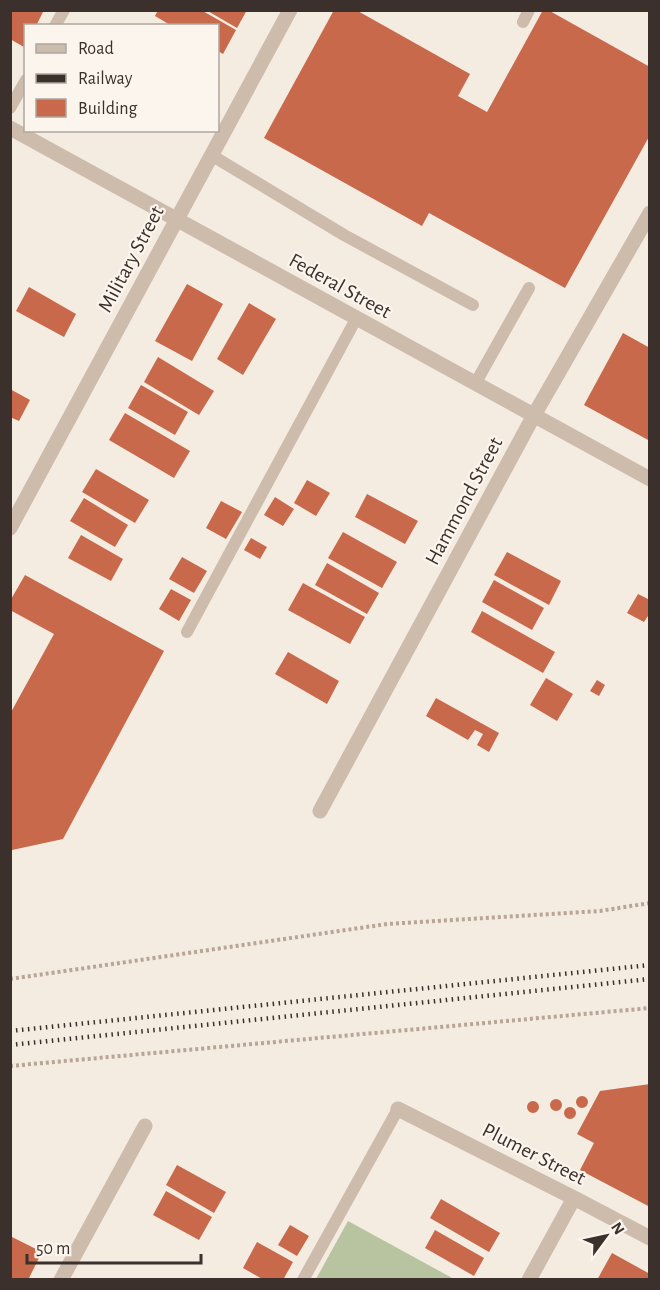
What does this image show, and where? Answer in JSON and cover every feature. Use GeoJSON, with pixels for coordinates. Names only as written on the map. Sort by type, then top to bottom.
{"type":"FeatureCollection","features":[{"type":"Feature","properties":{"kind":"street","name":"Military Street"},"geometry":{"type":"LineString","coordinates":[[10,528],[290,10]]}},
{"type":"Feature","properties":{"kind":"street","name":"Federal Street"},"geometry":{"type":"LineString","coordinates":[[10,128],[533,417],[650,479]]}},
{"type":"Feature","properties":{"kind":"street","name":"Hammond Street"},"geometry":{"type":"LineString","coordinates":[[320,811],[533,417],[650,213]]}},
{"type":"Feature","properties":{"kind":"street","name":"Plumer Street"},"geometry":{"type":"LineString","coordinates":[[398,1109],[650,1238]]}},
{"type":"Feature","properties":{"kind":"street"},"geometry":{"type":"LineString","coordinates":[[61,1280],[145,1126]]}},
{"type":"Feature","properties":{"kind":"street"},"geometry":{"type":"LineString","coordinates":[[530,1280],[574,1198]]}},
{"type":"Feature","properties":{"kind":"lane"},"geometry":{"type":"LineString","coordinates":[[57,24],[64,10]]}},
{"type":"Feature","properties":{"kind":"lane"},"geometry":{"type":"LineString","coordinates":[[523,22],[529,10]]}},
{"type":"Feature","properties":{"kind":"lane"},"geometry":{"type":"LineString","coordinates":[[10,108],[24,84]]}},
{"type":"Feature","properties":{"kind":"lane"},"geometry":{"type":"LineString","coordinates":[[211,155],[344,235],[473,304]]}},
{"type":"Feature","properties":{"kind":"lane"},"geometry":{"type":"LineString","coordinates":[[475,384],[529,288]]}},
{"type":"Feature","properties":{"kind":"lane"},"geometry":{"type":"LineString","coordinates":[[187,632],[356,319]]}},
{"type":"Feature","properties":{"kind":"lane"},"geometry":{"type":"LineString","coordinates":[[303,1280],[398,1109]]}},
{"type":"Feature","properties":{"kind":"path"},"geometry":{"type":"LineString","coordinates":[[10,979],[387,924],[600,911],[650,903]]}},
{"type":"Feature","properties":{"kind":"path"},"geometry":{"type":"LineString","coordinates":[[10,1066],[650,1008]]}},
{"type":"Feature","properties":{"kind":"green space"},"geometry":{"type":"Polygon","coordinates":[[[348,1221],[454,1279],[316,1279],[348,1221]]]}},
{"type":"Feature","properties":{"kind":"building"},"geometry":{"type":"Polygon","coordinates":[[[10,10],[44,10],[37,24],[24,24],[24,47],[10,39],[10,10]]]}},
{"type":"Feature","properties":{"kind":"building"},"geometry":{"type":"Polygon","coordinates":[[[158,10],[201,10],[236,30],[223,54],[219,52],[219,24],[169,24],[155,16],[158,10]]]}},
{"type":"Feature","properties":{"kind":"building"},"geometry":{"type":"Polygon","coordinates":[[[206,10],[247,10],[237,28],[206,10]]]}},
{"type":"Feature","properties":{"kind":"building"},"geometry":{"type":"Polygon","coordinates":[[[334,10],[356,10],[470,74],[458,96],[487,112],[543,10],[548,10],[650,67],[650,135],[565,288],[429,213],[422,226],[264,138],[334,10]]]}},
{"type":"Feature","properties":{"kind":"building"},"geometry":{"type":"Polygon","coordinates":[[[187,284],[223,304],[192,361],[155,341],[187,284]]]}},
{"type":"Feature","properties":{"kind":"building"},"geometry":{"type":"Polygon","coordinates":[[[29,287],[76,314],[64,337],[16,311],[29,287]]]}},
{"type":"Feature","properties":{"kind":"building"},"geometry":{"type":"Polygon","coordinates":[[[249,303],[276,319],[243,375],[217,359],[249,303]]]}},
{"type":"Feature","properties":{"kind":"building"},"geometry":{"type":"Polygon","coordinates":[[[623,333],[650,348],[650,441],[584,405],[623,333]]]}},
{"type":"Feature","properties":{"kind":"building"},"geometry":{"type":"Polygon","coordinates":[[[158,357],[214,391],[199,415],[144,382],[158,357]]]}},
{"type":"Feature","properties":{"kind":"building"},"geometry":{"type":"Polygon","coordinates":[[[141,385],[188,412],[175,435],[128,408],[141,385]]]}},
{"type":"Feature","properties":{"kind":"building"},"geometry":{"type":"Polygon","coordinates":[[[10,389],[30,400],[19,421],[10,417],[10,389]]]}},
{"type":"Feature","properties":{"kind":"building"},"geometry":{"type":"Polygon","coordinates":[[[125,413],[190,451],[174,478],[109,440],[125,413]]]}},
{"type":"Feature","properties":{"kind":"building"},"geometry":{"type":"Polygon","coordinates":[[[96,469],[149,500],[135,523],[82,492],[96,469]]]}},
{"type":"Feature","properties":{"kind":"building"},"geometry":{"type":"Polygon","coordinates":[[[307,480],[330,493],[316,516],[294,503],[307,480]]]}},
{"type":"Feature","properties":{"kind":"building"},"geometry":{"type":"Polygon","coordinates":[[[367,494],[418,521],[405,544],[355,517],[367,494]]]}},
{"type":"Feature","properties":{"kind":"building"},"geometry":{"type":"Polygon","coordinates":[[[275,497],[294,509],[283,526],[264,515],[275,497]]]}},
{"type":"Feature","properties":{"kind":"building"},"geometry":{"type":"Polygon","coordinates":[[[84,498],[128,525],[115,547],[70,521],[84,498]]]}},
{"type":"Feature","properties":{"kind":"building"},"geometry":{"type":"Polygon","coordinates":[[[221,501],[242,512],[226,539],[206,528],[221,501]]]}},
{"type":"Feature","properties":{"kind":"building"},"geometry":{"type":"Polygon","coordinates":[[[343,532],[397,562],[382,588],[328,558],[343,532]]]}},
{"type":"Feature","properties":{"kind":"building"},"geometry":{"type":"Polygon","coordinates":[[[81,535],[123,559],[111,581],[68,558],[81,535]]]}},
{"type":"Feature","properties":{"kind":"building"},"geometry":{"type":"Polygon","coordinates":[[[251,538],[267,547],[260,559],[244,550],[251,538]]]}},
{"type":"Feature","properties":{"kind":"building"},"geometry":{"type":"Polygon","coordinates":[[[507,552],[561,581],[549,605],[494,575],[507,552]]]}},
{"type":"Feature","properties":{"kind":"building"},"geometry":{"type":"Polygon","coordinates":[[[182,557],[207,571],[194,593],[169,579],[182,557]]]}},
{"type":"Feature","properties":{"kind":"building"},"geometry":{"type":"Polygon","coordinates":[[[327,563],[379,593],[367,614],[315,585],[327,563]]]}},
{"type":"Feature","properties":{"kind":"building"},"geometry":{"type":"Polygon","coordinates":[[[25,575],[164,651],[63,839],[12,850],[10,849],[10,714],[54,634],[10,610],[10,601],[25,575]]]}},
{"type":"Feature","properties":{"kind":"building"},"geometry":{"type":"Polygon","coordinates":[[[494,580],[544,608],[532,630],[482,602],[494,580]]]}},
{"type":"Feature","properties":{"kind":"building"},"geometry":{"type":"Polygon","coordinates":[[[303,583],[365,617],[350,644],[288,610],[303,583]]]}},
{"type":"Feature","properties":{"kind":"building"},"geometry":{"type":"Polygon","coordinates":[[[171,589],[191,600],[179,621],[159,609],[171,589]]]}},
{"type":"Feature","properties":{"kind":"building"},"geometry":{"type":"Polygon","coordinates":[[[638,594],[650,600],[650,613],[644,622],[627,613],[638,594]]]}},
{"type":"Feature","properties":{"kind":"building"},"geometry":{"type":"Polygon","coordinates":[[[482,611],[555,652],[543,673],[471,632],[482,611]]]}},
{"type":"Feature","properties":{"kind":"building"},"geometry":{"type":"Polygon","coordinates":[[[288,652],[339,681],[327,704],[275,674],[288,652]]]}},
{"type":"Feature","properties":{"kind":"building"},"geometry":{"type":"Polygon","coordinates":[[[546,678],[573,694],[557,721],[530,705],[546,678]]]}},
{"type":"Feature","properties":{"kind":"building"},"geometry":{"type":"Polygon","coordinates":[[[597,680],[605,685],[599,696],[590,691],[597,680]]]}},
{"type":"Feature","properties":{"kind":"building"},"geometry":{"type":"Polygon","coordinates":[[[436,698],[499,733],[489,752],[477,745],[483,734],[475,730],[468,740],[426,716],[436,698]]]}},
{"type":"Feature","properties":{"kind":"building"},"geometry":{"type":"Polygon","coordinates":[[[650,1084],[650,1207],[580,1170],[594,1143],[577,1134],[600,1091],[650,1084]]]}},
{"type":"Feature","properties":{"kind":"building"},"geometry":{"type":"Polygon","coordinates":[[[584,1096],[588,1102],[584,1108],[580,1108],[576,1100],[584,1096]]]}},
{"type":"Feature","properties":{"kind":"building"},"geometry":{"type":"Polygon","coordinates":[[[558,1099],[562,1105],[558,1111],[554,1111],[550,1103],[558,1099]]]}},
{"type":"Feature","properties":{"kind":"building"},"geometry":{"type":"Polygon","coordinates":[[[535,1101],[539,1107],[535,1113],[531,1113],[527,1105],[535,1101]]]}},
{"type":"Feature","properties":{"kind":"building"},"geometry":{"type":"Polygon","coordinates":[[[572,1107],[576,1113],[572,1119],[568,1119],[564,1111],[572,1107]]]}},
{"type":"Feature","properties":{"kind":"building"},"geometry":{"type":"Polygon","coordinates":[[[177,1165],[226,1192],[214,1213],[166,1185],[177,1165]]]}},
{"type":"Feature","properties":{"kind":"building"},"geometry":{"type":"Polygon","coordinates":[[[166,1191],[212,1217],[199,1240],[153,1215],[166,1191]]]}},
{"type":"Feature","properties":{"kind":"building"},"geometry":{"type":"Polygon","coordinates":[[[441,1199],[500,1233],[489,1252],[430,1218],[441,1199]]]}},
{"type":"Feature","properties":{"kind":"building"},"geometry":{"type":"Polygon","coordinates":[[[290,1225],[309,1236],[297,1256],[278,1245],[290,1225]]]}},
{"type":"Feature","properties":{"kind":"building"},"geometry":{"type":"Polygon","coordinates":[[[435,1230],[484,1258],[474,1276],[425,1248],[435,1230]]]}},
{"type":"Feature","properties":{"kind":"building"},"geometry":{"type":"Polygon","coordinates":[[[10,1236],[42,1252],[28,1280],[10,1280],[10,1236]]]}},
{"type":"Feature","properties":{"kind":"building"},"geometry":{"type":"Polygon","coordinates":[[[257,1242],[293,1262],[283,1280],[264,1280],[243,1268],[257,1242]]]}},
{"type":"Feature","properties":{"kind":"building"},"geometry":{"type":"Polygon","coordinates":[[[612,1253],[650,1274],[650,1280],[597,1280],[612,1253]]]}},
{"type":"Feature","properties":{"kind":"railway"},"geometry":{"type":"LineString","coordinates":[[10,1031],[650,965]]}},
{"type":"Feature","properties":{"kind":"railway"},"geometry":{"type":"LineString","coordinates":[[10,1045],[650,979]]}}]}
